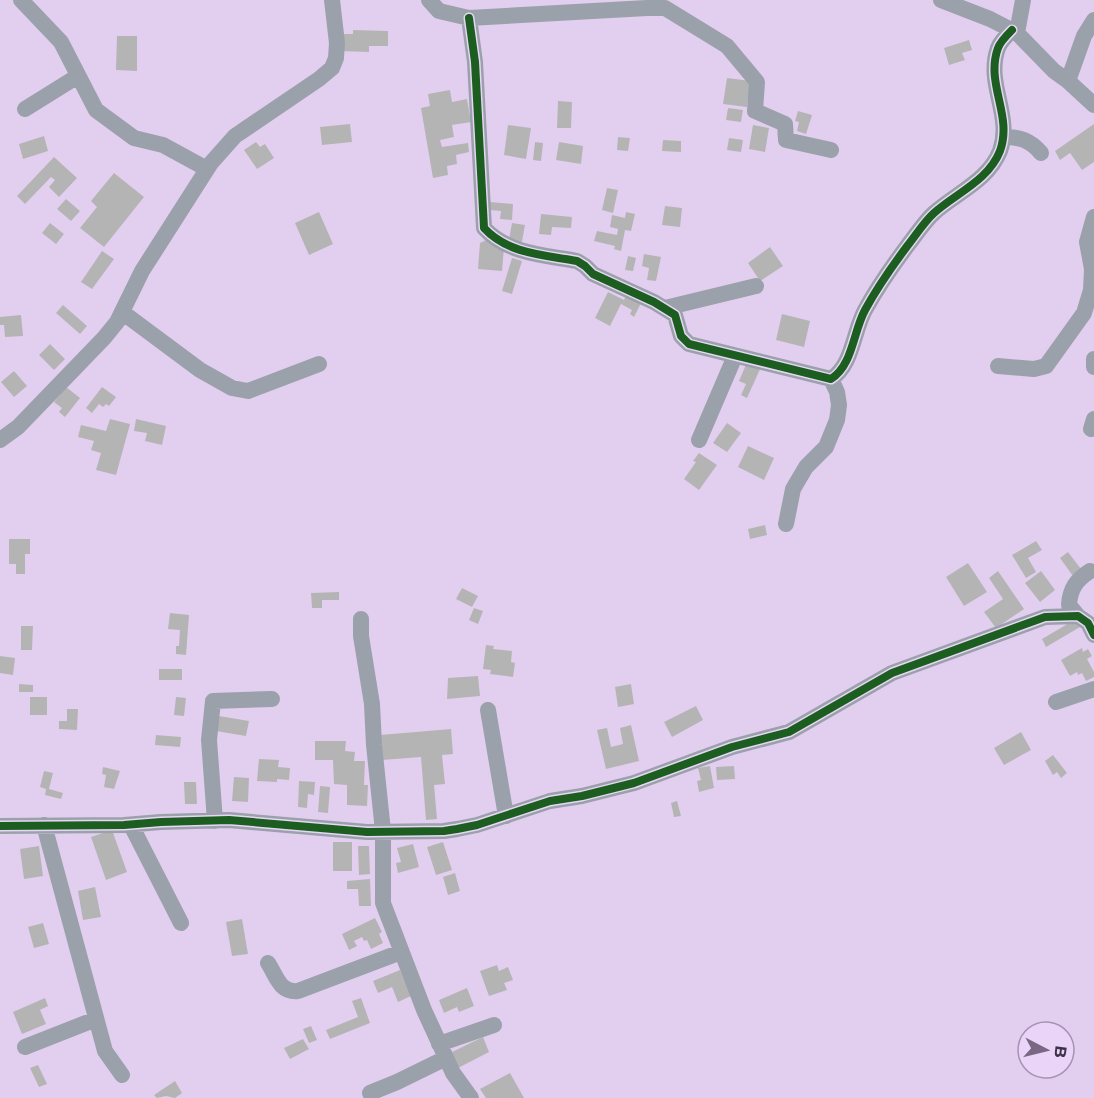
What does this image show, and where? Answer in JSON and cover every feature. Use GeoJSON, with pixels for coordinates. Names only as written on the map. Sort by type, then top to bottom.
{"type":"FeatureCollection","features":[{"type":"Feature","properties":{"kind":"street"},"geometry":{"type":"LineString","coordinates":[[21,0],[61,42],[96,110],[134,138],[163,145],[207,169]]}},
{"type":"Feature","properties":{"kind":"street"},"geometry":{"type":"LineString","coordinates":[[0,440],[18,428],[104,338],[122,312],[142,272],[207,169],[235,136],[332,68],[336,58],[336,43],[332,0]]}},
{"type":"Feature","properties":{"kind":"street"},"geometry":{"type":"LineString","coordinates":[[429,0],[440,11],[469,18],[665,8],[727,46],[757,82],[755,111],[785,124],[786,140],[831,150]]}},
{"type":"Feature","properties":{"kind":"street"},"geometry":{"type":"LineString","coordinates":[[941,0],[1014,31],[1054,71],[1094,105]]}},
{"type":"Feature","properties":{"kind":"street"},"geometry":{"type":"LineString","coordinates":[[469,18],[475,62],[484,228],[492,236],[518,250],[577,261],[593,274],[665,308],[675,315],[681,336],[689,344],[831,379],[840,373],[846,363],[864,311],[907,246],[933,214],[990,170],[1004,137],[1004,122],[996,89],[994,68],[998,46],[1014,31],[1023,0]]}},
{"type":"Feature","properties":{"kind":"street"},"geometry":{"type":"LineString","coordinates":[[1068,81],[1084,36],[1094,20]]}},
{"type":"Feature","properties":{"kind":"street"},"geometry":{"type":"LineString","coordinates":[[25,109],[36,100],[78,76]]}},
{"type":"Feature","properties":{"kind":"street"},"geometry":{"type":"LineString","coordinates":[[1004,137],[1018,137],[1032,143],[1041,153]]}},
{"type":"Feature","properties":{"kind":"street"},"geometry":{"type":"LineString","coordinates":[[998,366],[1034,369],[1046,366],[1084,313],[1093,293],[1092,269],[1087,242],[1094,217]]}},
{"type":"Feature","properties":{"kind":"street"},"geometry":{"type":"LineString","coordinates":[[665,308],[756,286]]}},
{"type":"Feature","properties":{"kind":"street"},"geometry":{"type":"LineString","coordinates":[[122,312],[200,370],[232,388],[248,391],[264,383],[320,364]]}},
{"type":"Feature","properties":{"kind":"street"},"geometry":{"type":"LineString","coordinates":[[699,440],[735,356]]}},
{"type":"Feature","properties":{"kind":"street"},"geometry":{"type":"LineString","coordinates":[[1094,359],[1094,367]]}},
{"type":"Feature","properties":{"kind":"street"},"geometry":{"type":"LineString","coordinates":[[786,524],[793,489],[806,467],[826,447],[837,420],[838,399],[831,379]]}},
{"type":"Feature","properties":{"kind":"street"},"geometry":{"type":"LineString","coordinates":[[1090,571],[1078,578],[1070,592],[1068,605],[1088,623],[1094,635]]}},
{"type":"Feature","properties":{"kind":"street"},"geometry":{"type":"LineString","coordinates":[[0,826],[131,825],[215,820],[383,831],[444,831],[477,825],[550,801],[582,796],[634,783],[732,747],[789,732],[892,673],[1045,616],[1078,616]]}},
{"type":"Feature","properties":{"kind":"street"},"geometry":{"type":"LineString","coordinates":[[361,619],[361,636],[372,704],[383,831],[383,903],[443,1051],[453,1073],[471,1098]]}},
{"type":"Feature","properties":{"kind":"street"},"geometry":{"type":"LineString","coordinates":[[1056,702],[1094,689]]}},
{"type":"Feature","properties":{"kind":"street"},"geometry":{"type":"LineString","coordinates":[[215,820],[209,740],[213,701],[272,699]]}},
{"type":"Feature","properties":{"kind":"street"},"geometry":{"type":"LineString","coordinates":[[488,710],[506,816]]}},
{"type":"Feature","properties":{"kind":"street"},"geometry":{"type":"LineString","coordinates":[[44,825],[105,1051],[122,1076]]}},
{"type":"Feature","properties":{"kind":"street"},"geometry":{"type":"LineString","coordinates":[[131,825],[181,923]]}},
{"type":"Feature","properties":{"kind":"street"},"geometry":{"type":"LineString","coordinates":[[268,963],[284,990],[290,992],[401,952]]}},
{"type":"Feature","properties":{"kind":"street"},"geometry":{"type":"LineString","coordinates":[[25,1047],[96,1019]]}},
{"type":"Feature","properties":{"kind":"street"},"geometry":{"type":"LineString","coordinates":[[370,1093],[397,1082],[443,1051],[494,1025]]}},
{"type":"Feature","properties":{"kind":"building"},"geometry":{"type":"Polygon","coordinates":[[[353,30],[388,31],[388,46],[369,46],[369,52],[339,51],[340,34],[353,34],[353,30]]]}},
{"type":"Feature","properties":{"kind":"building"},"geometry":{"type":"Polygon","coordinates":[[[117,36],[137,36],[137,71],[116,70],[117,36]]]}},
{"type":"Feature","properties":{"kind":"building"},"geometry":{"type":"Polygon","coordinates":[[[969,40],[972,50],[962,53],[965,60],[949,65],[944,48],[969,40]]]}},
{"type":"Feature","properties":{"kind":"building"},"geometry":{"type":"Polygon","coordinates":[[[727,78],[751,81],[747,107],[723,104],[727,78]]]}},
{"type":"Feature","properties":{"kind":"building"},"geometry":{"type":"Polygon","coordinates":[[[450,90],[452,102],[467,99],[471,122],[452,125],[454,137],[440,140],[442,147],[468,143],[469,152],[456,155],[457,164],[447,166],[448,175],[433,178],[421,108],[430,106],[428,94],[450,90]]]}},
{"type":"Feature","properties":{"kind":"building"},"geometry":{"type":"Polygon","coordinates":[[[558,101],[572,102],[571,128],[557,128],[558,101]]]}},
{"type":"Feature","properties":{"kind":"building"},"geometry":{"type":"Polygon","coordinates":[[[728,108],[743,110],[741,122],[726,120],[728,108]]]}},
{"type":"Feature","properties":{"kind":"building"},"geometry":{"type":"Polygon","coordinates":[[[798,111],[812,115],[806,134],[797,131],[799,122],[795,121],[798,111]]]}},
{"type":"Feature","properties":{"kind":"building"},"geometry":{"type":"Polygon","coordinates":[[[350,124],[352,142],[322,145],[320,127],[350,124]]]}},
{"type":"Feature","properties":{"kind":"building"},"geometry":{"type":"Polygon","coordinates":[[[1094,124],[1094,162],[1082,170],[1070,153],[1060,160],[1055,151],[1094,124]]]}},
{"type":"Feature","properties":{"kind":"building"},"geometry":{"type":"Polygon","coordinates":[[[508,125],[531,128],[526,159],[504,155],[508,125]]]}},
{"type":"Feature","properties":{"kind":"building"},"geometry":{"type":"Polygon","coordinates":[[[753,125],[769,128],[765,152],[749,149],[753,125]]]}},
{"type":"Feature","properties":{"kind":"building"},"geometry":{"type":"Polygon","coordinates":[[[44,136],[48,151],[23,159],[19,144],[44,136]]]}},
{"type":"Feature","properties":{"kind":"building"},"geometry":{"type":"Polygon","coordinates":[[[618,137],[630,138],[628,151],[617,150],[618,137]]]}},
{"type":"Feature","properties":{"kind":"building"},"geometry":{"type":"Polygon","coordinates":[[[729,138],[743,140],[741,152],[727,150],[729,138]]]}},
{"type":"Feature","properties":{"kind":"building"},"geometry":{"type":"Polygon","coordinates":[[[663,140],[681,141],[681,152],[662,151],[663,140]]]}},
{"type":"Feature","properties":{"kind":"building"},"geometry":{"type":"Polygon","coordinates":[[[256,142],[260,147],[265,144],[274,158],[257,169],[244,150],[256,142]]]}},
{"type":"Feature","properties":{"kind":"building"},"geometry":{"type":"Polygon","coordinates":[[[535,142],[543,143],[541,161],[533,160],[535,142]]]}},
{"type":"Feature","properties":{"kind":"building"},"geometry":{"type":"Polygon","coordinates":[[[559,142],[583,146],[581,164],[556,160],[559,142]]]}},
{"type":"Feature","properties":{"kind":"building"},"geometry":{"type":"Polygon","coordinates":[[[54,157],[77,178],[59,197],[49,187],[55,180],[51,177],[25,204],[17,196],[54,157]]]}},
{"type":"Feature","properties":{"kind":"building"},"geometry":{"type":"Polygon","coordinates":[[[114,173],[144,197],[104,247],[80,228],[97,207],[91,201],[114,173]]]}},
{"type":"Feature","properties":{"kind":"building"},"geometry":{"type":"Polygon","coordinates":[[[607,188],[618,190],[613,213],[602,210],[607,188]]]}},
{"type":"Feature","properties":{"kind":"building"},"geometry":{"type":"Polygon","coordinates":[[[66,199],[80,211],[71,221],[57,209],[66,199]]]}},
{"type":"Feature","properties":{"kind":"building"},"geometry":{"type":"Polygon","coordinates":[[[490,202],[513,204],[512,220],[500,219],[501,211],[489,210],[490,202]]]}},
{"type":"Feature","properties":{"kind":"building"},"geometry":{"type":"Polygon","coordinates":[[[665,206],[682,208],[680,227],[662,225],[665,206]]]}},
{"type":"Feature","properties":{"kind":"building"},"geometry":{"type":"Polygon","coordinates":[[[319,212],[333,244],[309,255],[295,223],[319,212]]]}},
{"type":"Feature","properties":{"kind":"building"},"geometry":{"type":"Polygon","coordinates":[[[626,212],[635,214],[631,231],[625,230],[621,251],[614,249],[615,246],[594,241],[597,231],[617,235],[618,229],[610,227],[612,215],[625,218],[626,212]]]}},
{"type":"Feature","properties":{"kind":"building"},"geometry":{"type":"Polygon","coordinates":[[[541,214],[572,217],[571,228],[552,227],[551,235],[539,234],[541,214]]]}},
{"type":"Feature","properties":{"kind":"building"},"geometry":{"type":"Polygon","coordinates":[[[50,223],[64,234],[56,244],[42,233],[50,223]]]}},
{"type":"Feature","properties":{"kind":"building"},"geometry":{"type":"Polygon","coordinates":[[[512,223],[525,225],[521,247],[508,245],[512,223]]]}},
{"type":"Feature","properties":{"kind":"building"},"geometry":{"type":"Polygon","coordinates":[[[488,239],[504,248],[502,271],[478,269],[480,243],[488,239]]]}},
{"type":"Feature","properties":{"kind":"building"},"geometry":{"type":"Polygon","coordinates":[[[770,247],[783,266],[760,281],[748,263],[770,247]]]}},
{"type":"Feature","properties":{"kind":"building"},"geometry":{"type":"Polygon","coordinates":[[[102,251],[114,259],[92,289],[81,282],[102,251]]]}},
{"type":"Feature","properties":{"kind":"building"},"geometry":{"type":"Polygon","coordinates":[[[644,254],[661,257],[656,281],[647,280],[649,268],[642,266],[644,254]]]}},
{"type":"Feature","properties":{"kind":"building"},"geometry":{"type":"Polygon","coordinates":[[[628,256],[636,258],[633,271],[625,270],[628,256]]]}},
{"type":"Feature","properties":{"kind":"building"},"geometry":{"type":"Polygon","coordinates":[[[512,258],[522,261],[512,294],[502,291],[512,258]]]}},
{"type":"Feature","properties":{"kind":"building"},"geometry":{"type":"Polygon","coordinates":[[[608,292],[624,300],[627,293],[642,301],[634,317],[630,314],[632,310],[621,304],[610,326],[595,318],[608,292]]]}},
{"type":"Feature","properties":{"kind":"building"},"geometry":{"type":"Polygon","coordinates":[[[63,305],[87,326],[80,334],[56,313],[63,305]]]}},
{"type":"Feature","properties":{"kind":"building"},"geometry":{"type":"Polygon","coordinates":[[[782,314],[810,321],[804,347],[776,340],[782,314]]]}},
{"type":"Feature","properties":{"kind":"building"},"geometry":{"type":"Polygon","coordinates":[[[21,315],[23,336],[5,337],[4,325],[0,325],[0,317],[21,315]]]}},
{"type":"Feature","properties":{"kind":"building"},"geometry":{"type":"Polygon","coordinates":[[[50,344],[65,359],[54,370],[39,355],[50,344]]]}},
{"type":"Feature","properties":{"kind":"building"},"geometry":{"type":"Polygon","coordinates":[[[748,360],[761,367],[747,398],[741,395],[746,384],[739,381],[748,360]]]}},
{"type":"Feature","properties":{"kind":"building"},"geometry":{"type":"Polygon","coordinates":[[[14,371],[27,386],[14,397],[1,382],[14,371]]]}},
{"type":"Feature","properties":{"kind":"building"},"geometry":{"type":"Polygon","coordinates":[[[66,387],[80,398],[65,417],[59,412],[62,408],[54,402],[66,387]]]}},
{"type":"Feature","properties":{"kind":"building"},"geometry":{"type":"Polygon","coordinates":[[[102,387],[116,397],[109,406],[106,404],[103,407],[99,404],[92,413],[86,408],[102,387]]]}},
{"type":"Feature","properties":{"kind":"building"},"geometry":{"type":"Polygon","coordinates":[[[110,419],[130,424],[116,475],[96,470],[101,453],[91,450],[94,441],[78,437],[81,425],[106,431],[110,419]]]}},
{"type":"Feature","properties":{"kind":"building"},"geometry":{"type":"Polygon","coordinates":[[[136,419],[166,426],[162,445],[145,441],[147,433],[134,431],[136,419]]]}},
{"type":"Feature","properties":{"kind":"building"},"geometry":{"type":"Polygon","coordinates":[[[727,423],[741,433],[727,452],[713,443],[727,423]]]}},
{"type":"Feature","properties":{"kind":"building"},"geometry":{"type":"Polygon","coordinates":[[[748,446],[774,458],[764,480],[738,467],[748,446]]]}},
{"type":"Feature","properties":{"kind":"building"},"geometry":{"type":"Polygon","coordinates":[[[699,453],[717,465],[699,490],[684,479],[696,462],[693,461],[699,453]]]}},
{"type":"Feature","properties":{"kind":"building"},"geometry":{"type":"Polygon","coordinates":[[[765,525],[767,535],[750,539],[748,529],[765,525]]]}},
{"type":"Feature","properties":{"kind":"building"},"geometry":{"type":"Polygon","coordinates":[[[9,539],[30,539],[30,554],[25,554],[25,574],[16,574],[16,564],[9,564],[9,539]]]}},
{"type":"Feature","properties":{"kind":"building"},"geometry":{"type":"Polygon","coordinates":[[[1036,541],[1042,550],[1028,558],[1036,572],[1026,578],[1012,555],[1036,541]]]}},
{"type":"Feature","properties":{"kind":"building"},"geometry":{"type":"Polygon","coordinates":[[[1068,552],[1081,569],[1073,576],[1060,558],[1068,552]]]}},
{"type":"Feature","properties":{"kind":"building"},"geometry":{"type":"Polygon","coordinates":[[[968,563],[987,592],[964,606],[946,577],[968,563]]]}},
{"type":"Feature","properties":{"kind":"building"},"geometry":{"type":"Polygon","coordinates":[[[998,571],[1024,609],[996,628],[984,612],[1003,599],[989,578],[998,571]]]}},
{"type":"Feature","properties":{"kind":"building"},"geometry":{"type":"Polygon","coordinates":[[[1041,571],[1055,590],[1040,602],[1025,583],[1041,571]]]}},
{"type":"Feature","properties":{"kind":"building"},"geometry":{"type":"Polygon","coordinates":[[[462,588],[478,596],[472,607],[456,599],[462,588]]]}},
{"type":"Feature","properties":{"kind":"building"},"geometry":{"type":"Polygon","coordinates":[[[339,592],[339,600],[322,600],[322,608],[312,608],[311,593],[339,592]]]}},
{"type":"Feature","properties":{"kind":"building"},"geometry":{"type":"Polygon","coordinates":[[[474,608],[483,611],[478,624],[469,620],[474,608]]]}},
{"type":"Feature","properties":{"kind":"building"},"geometry":{"type":"Polygon","coordinates":[[[170,613],[189,615],[186,655],[176,654],[180,630],[168,629],[170,613]]]}},
{"type":"Feature","properties":{"kind":"building"},"geometry":{"type":"Polygon","coordinates":[[[1076,619],[1080,627],[1046,647],[1042,639],[1076,619]]]}},
{"type":"Feature","properties":{"kind":"building"},"geometry":{"type":"Polygon","coordinates":[[[21,626],[33,626],[32,650],[21,650],[21,626]]]}},
{"type":"Feature","properties":{"kind":"building"},"geometry":{"type":"Polygon","coordinates":[[[486,645],[494,646],[493,649],[512,651],[511,662],[515,663],[513,677],[490,674],[491,670],[483,669],[486,645]]]}},
{"type":"Feature","properties":{"kind":"building"},"geometry":{"type":"Polygon","coordinates":[[[1082,648],[1083,652],[1088,649],[1092,656],[1087,659],[1094,672],[1094,677],[1086,681],[1082,673],[1078,675],[1077,672],[1070,676],[1061,660],[1082,648]]]}},
{"type":"Feature","properties":{"kind":"building"},"geometry":{"type":"Polygon","coordinates":[[[0,656],[15,658],[13,675],[0,673],[0,656]]]}},
{"type":"Feature","properties":{"kind":"building"},"geometry":{"type":"Polygon","coordinates":[[[159,669],[182,669],[182,680],[159,680],[159,669]]]}},
{"type":"Feature","properties":{"kind":"building"},"geometry":{"type":"Polygon","coordinates":[[[478,676],[480,696],[447,699],[448,678],[478,676]]]}},
{"type":"Feature","properties":{"kind":"building"},"geometry":{"type":"Polygon","coordinates":[[[19,684],[33,685],[33,692],[19,692],[19,684]]]}},
{"type":"Feature","properties":{"kind":"building"},"geometry":{"type":"Polygon","coordinates":[[[631,684],[634,704],[618,707],[615,687],[631,684]]]}},
{"type":"Feature","properties":{"kind":"building"},"geometry":{"type":"Polygon","coordinates":[[[30,697],[47,697],[47,715],[30,715],[30,697]]]}},
{"type":"Feature","properties":{"kind":"building"},"geometry":{"type":"Polygon","coordinates":[[[176,697],[186,698],[184,716],[174,715],[176,697]]]}},
{"type":"Feature","properties":{"kind":"building"},"geometry":{"type":"Polygon","coordinates":[[[696,706],[703,720],[672,737],[664,722],[696,706]]]}},
{"type":"Feature","properties":{"kind":"building"},"geometry":{"type":"Polygon","coordinates":[[[67,709],[78,709],[77,730],[59,729],[59,721],[67,721],[67,709]]]}},
{"type":"Feature","properties":{"kind":"building"},"geometry":{"type":"Polygon","coordinates":[[[219,716],[249,721],[246,736],[216,731],[219,716]]]}},
{"type":"Feature","properties":{"kind":"building"},"geometry":{"type":"Polygon","coordinates":[[[631,725],[639,761],[606,769],[597,730],[607,728],[611,747],[623,744],[620,728],[631,725]]]}},
{"type":"Feature","properties":{"kind":"building"},"geometry":{"type":"Polygon","coordinates":[[[451,729],[453,754],[442,755],[445,784],[434,785],[437,819],[426,820],[421,757],[382,760],[380,735],[451,729]]]}},
{"type":"Feature","properties":{"kind":"building"},"geometry":{"type":"Polygon","coordinates":[[[1021,732],[1031,750],[1004,765],[994,748],[1021,732]]]}},
{"type":"Feature","properties":{"kind":"building"},"geometry":{"type":"Polygon","coordinates":[[[156,735],[181,737],[180,747],[155,745],[156,735]]]}},
{"type":"Feature","properties":{"kind":"building"},"geometry":{"type":"Polygon","coordinates":[[[315,741],[346,741],[345,751],[355,752],[354,761],[365,761],[364,785],[368,785],[367,806],[347,805],[347,785],[334,784],[333,760],[315,760],[315,741]]]}},
{"type":"Feature","properties":{"kind":"building"},"geometry":{"type":"Polygon","coordinates":[[[1053,755],[1067,773],[1061,778],[1057,772],[1053,775],[1045,761],[1053,755]]]}},
{"type":"Feature","properties":{"kind":"building"},"geometry":{"type":"Polygon","coordinates":[[[259,759],[279,760],[278,767],[290,768],[289,780],[257,781],[259,759]]]}},
{"type":"Feature","properties":{"kind":"building"},"geometry":{"type":"Polygon","coordinates":[[[710,766],[714,788],[699,792],[697,781],[701,780],[698,768],[710,766]]]}},
{"type":"Feature","properties":{"kind":"building"},"geometry":{"type":"Polygon","coordinates":[[[734,766],[735,779],[717,780],[716,767],[734,766]]]}},
{"type":"Feature","properties":{"kind":"building"},"geometry":{"type":"Polygon","coordinates":[[[103,767],[120,771],[114,789],[104,787],[106,775],[102,774],[103,767]]]}},
{"type":"Feature","properties":{"kind":"building"},"geometry":{"type":"Polygon","coordinates":[[[44,771],[53,773],[49,789],[63,793],[61,799],[45,795],[46,789],[40,787],[44,771]]]}},
{"type":"Feature","properties":{"kind":"building"},"geometry":{"type":"Polygon","coordinates":[[[234,777],[249,778],[248,802],[232,801],[234,777]]]}},
{"type":"Feature","properties":{"kind":"building"},"geometry":{"type":"Polygon","coordinates":[[[299,781],[315,782],[314,795],[308,794],[307,808],[298,807],[299,781]]]}},
{"type":"Feature","properties":{"kind":"building"},"geometry":{"type":"Polygon","coordinates":[[[184,782],[196,782],[197,804],[185,804],[184,782]]]}},
{"type":"Feature","properties":{"kind":"building"},"geometry":{"type":"Polygon","coordinates":[[[320,786],[330,787],[328,813],[318,812],[320,786]]]}},
{"type":"Feature","properties":{"kind":"building"},"geometry":{"type":"Polygon","coordinates":[[[677,801],[681,816],[674,817],[671,803],[677,801]]]}},
{"type":"Feature","properties":{"kind":"building"},"geometry":{"type":"Polygon","coordinates":[[[112,830],[127,872],[106,880],[91,837],[112,830]]]}},
{"type":"Feature","properties":{"kind":"building"},"geometry":{"type":"Polygon","coordinates":[[[333,842],[352,842],[352,871],[333,871],[333,842]]]}},
{"type":"Feature","properties":{"kind":"building"},"geometry":{"type":"Polygon","coordinates":[[[443,842],[452,870],[436,875],[427,847],[443,842]]]}},
{"type":"Feature","properties":{"kind":"building"},"geometry":{"type":"Polygon","coordinates":[[[413,844],[419,867],[398,873],[396,863],[401,862],[397,848],[413,844]]]}},
{"type":"Feature","properties":{"kind":"building"},"geometry":{"type":"Polygon","coordinates":[[[39,846],[43,876],[24,879],[20,849],[39,846]]]}},
{"type":"Feature","properties":{"kind":"building"},"geometry":{"type":"Polygon","coordinates":[[[358,846],[369,846],[370,874],[359,875],[358,846]]]}},
{"type":"Feature","properties":{"kind":"building"},"geometry":{"type":"Polygon","coordinates":[[[455,873],[460,891],[448,895],[443,877],[455,873]]]}},
{"type":"Feature","properties":{"kind":"building"},"geometry":{"type":"Polygon","coordinates":[[[370,879],[371,906],[359,906],[358,889],[347,889],[347,881],[370,879]]]}},
{"type":"Feature","properties":{"kind":"building"},"geometry":{"type":"Polygon","coordinates":[[[95,887],[101,917],[83,920],[78,891],[95,887]]]}},
{"type":"Feature","properties":{"kind":"building"},"geometry":{"type":"Polygon","coordinates":[[[375,918],[382,932],[379,934],[383,943],[371,949],[367,940],[364,941],[362,937],[354,941],[357,946],[349,950],[342,934],[375,918]]]}},
{"type":"Feature","properties":{"kind":"building"},"geometry":{"type":"Polygon","coordinates":[[[242,919],[248,954],[232,956],[226,922],[242,919]]]}},
{"type":"Feature","properties":{"kind":"building"},"geometry":{"type":"Polygon","coordinates":[[[43,923],[49,944],[34,948],[28,927],[43,923]]]}},
{"type":"Feature","properties":{"kind":"building"},"geometry":{"type":"Polygon","coordinates":[[[497,965],[499,971],[508,967],[513,980],[504,983],[507,990],[489,996],[480,971],[497,965]]]}},
{"type":"Feature","properties":{"kind":"building"},"geometry":{"type":"Polygon","coordinates":[[[400,970],[411,996],[398,1002],[392,987],[378,993],[373,981],[400,970]]]}},
{"type":"Feature","properties":{"kind":"building"},"geometry":{"type":"Polygon","coordinates":[[[467,988],[474,1006],[459,1012],[457,1007],[444,1013],[439,1000],[467,988]]]}},
{"type":"Feature","properties":{"kind":"building"},"geometry":{"type":"Polygon","coordinates":[[[45,998],[48,1006],[40,1010],[46,1024],[22,1034],[13,1012],[45,998]]]}},
{"type":"Feature","properties":{"kind":"building"},"geometry":{"type":"Polygon","coordinates":[[[361,998],[370,1023],[330,1039],[326,1030],[358,1017],[352,1001],[361,998]]]}},
{"type":"Feature","properties":{"kind":"building"},"geometry":{"type":"Polygon","coordinates":[[[311,1026],[317,1040],[309,1043],[303,1029],[311,1026]]]}},
{"type":"Feature","properties":{"kind":"building"},"geometry":{"type":"Polygon","coordinates":[[[483,1037],[489,1052],[458,1068],[452,1052],[483,1037]]]}},
{"type":"Feature","properties":{"kind":"building"},"geometry":{"type":"Polygon","coordinates":[[[303,1039],[309,1049],[290,1059],[284,1048],[303,1039]]]}},
{"type":"Feature","properties":{"kind":"building"},"geometry":{"type":"Polygon","coordinates":[[[38,1065],[47,1084],[39,1087],[30,1068],[38,1065]]]}},
{"type":"Feature","properties":{"kind":"building"},"geometry":{"type":"Polygon","coordinates":[[[510,1073],[524,1098],[486,1098],[480,1089],[510,1073]]]}},
{"type":"Feature","properties":{"kind":"building"},"geometry":{"type":"Polygon","coordinates":[[[175,1081],[182,1093],[175,1098],[166,1096],[157,1098],[154,1095],[175,1081]]]}},
{"type":"Feature","properties":{"kind":"cycle path"},"geometry":{"type":"LineString","coordinates":[[469,18],[475,62],[484,228],[494,237],[515,248],[539,255],[577,261],[593,274],[654,302],[675,315],[681,336],[689,344],[831,379],[844,365],[861,319],[870,302],[920,229],[934,213],[980,179],[995,161],[1003,138],[995,61],[999,46],[1012,30]]}},
{"type":"Feature","properties":{"kind":"cycle path"},"geometry":{"type":"LineString","coordinates":[[0,826],[124,825],[229,820],[367,832],[457,829],[477,825],[550,801],[582,796],[634,783],[732,747],[789,732],[892,673],[1045,617],[1078,616],[1088,623],[1094,635]]}}]}
